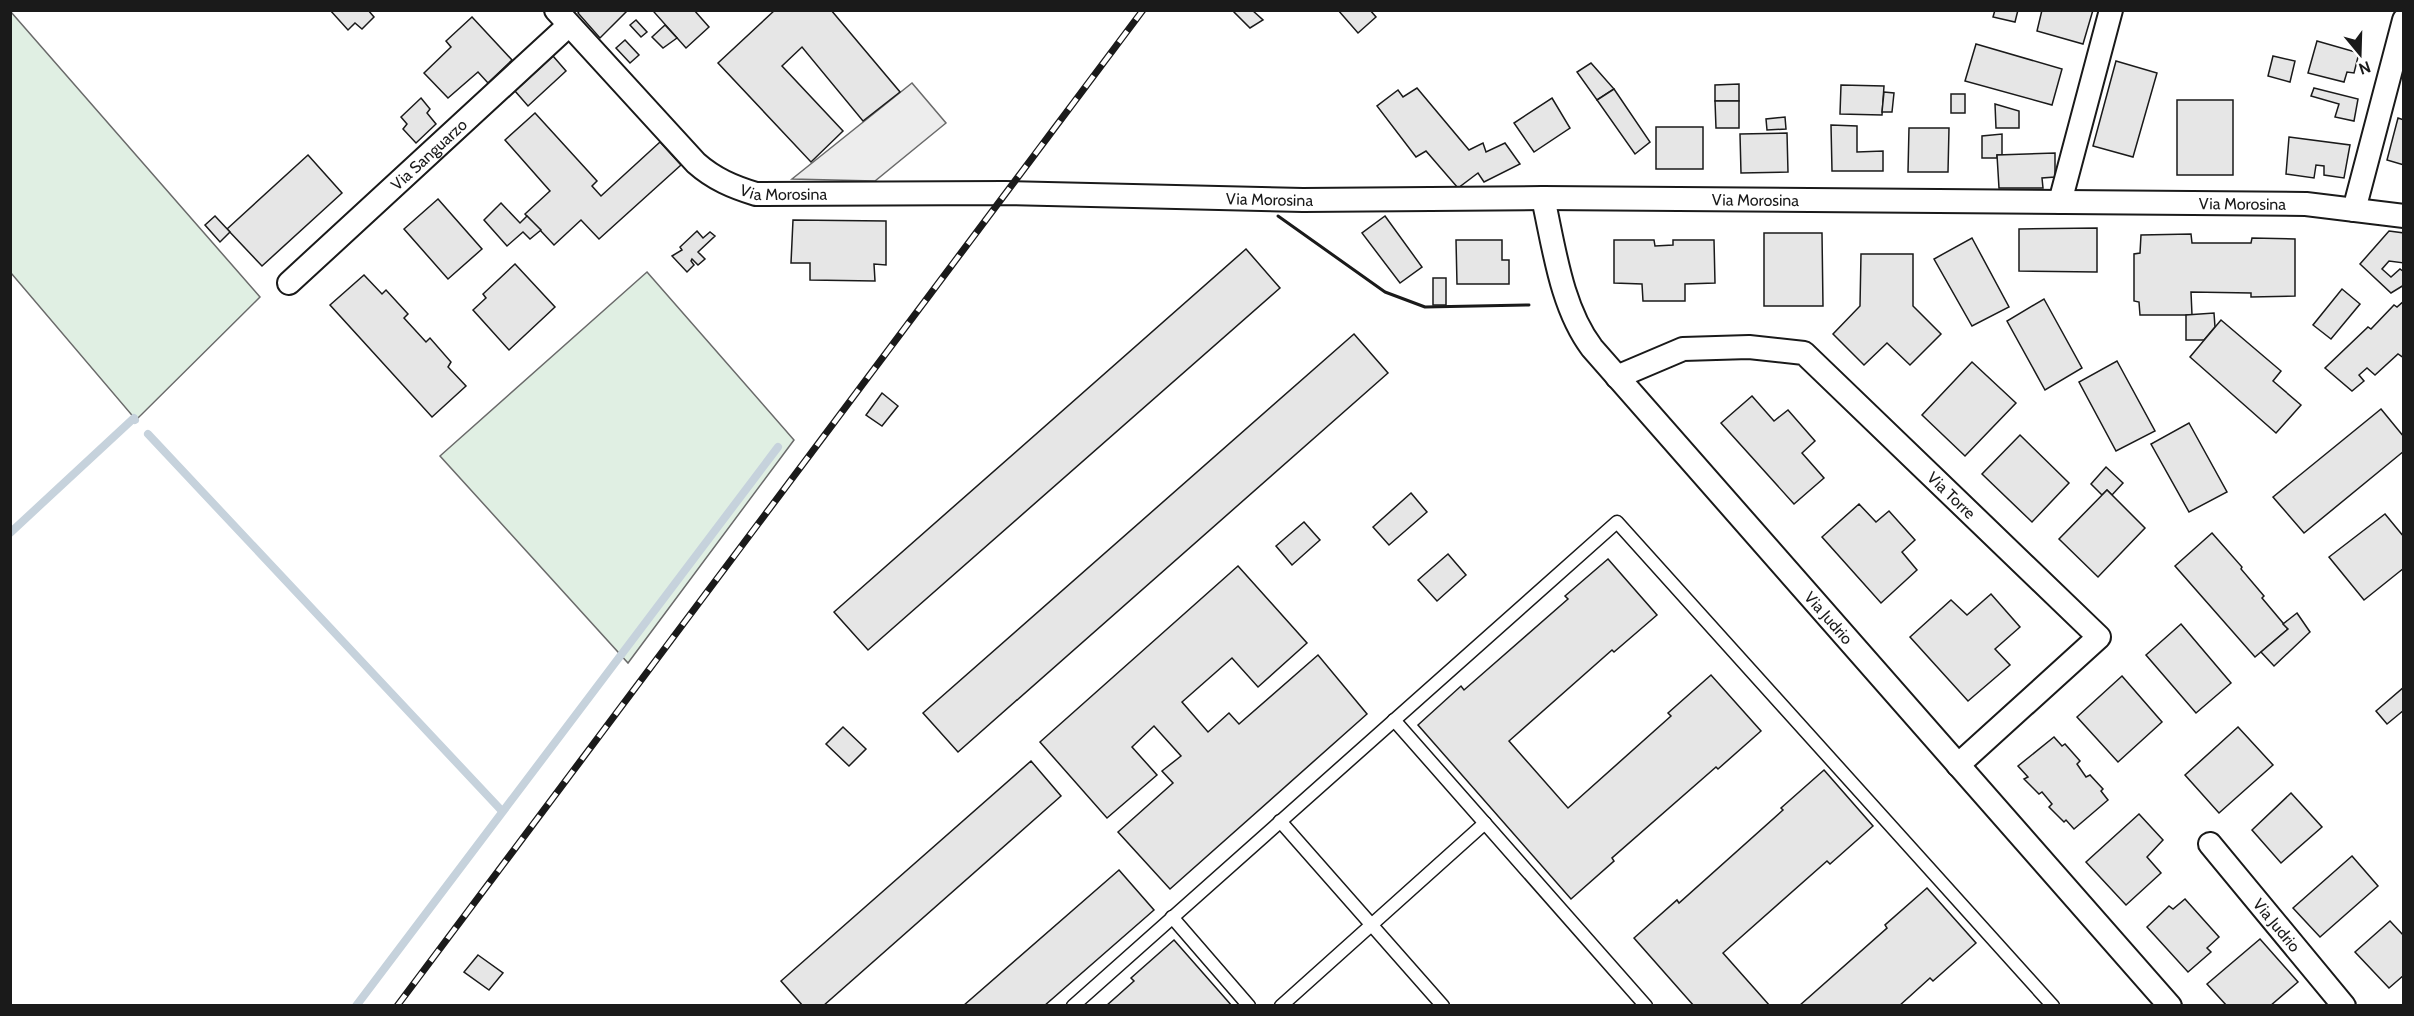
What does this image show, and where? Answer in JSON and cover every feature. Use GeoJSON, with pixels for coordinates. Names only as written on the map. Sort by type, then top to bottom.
{"type":"FeatureCollection","features":[{"type":"Feature","properties":{"kind":"street"},"geometry":{"type":"LineString","coordinates":[[2060,202],[2111,10]]}},
{"type":"Feature","properties":{"kind":"street","name":"Via Morosina"},"geometry":{"type":"LineString","coordinates":[[562,18],[696,163],[711,176],[734,188],[756,194],[1005,193],[1303,200],[1542,198],[2306,204],[2403,216]]}},
{"type":"Feature","properties":{"kind":"street","name":"Via Sanguarzo"},"geometry":{"type":"LineString","coordinates":[[290,283],[562,18]]}},
{"type":"Feature","properties":{"kind":"street"},"geometry":{"type":"LineString","coordinates":[[2355,210],[2403,20]]}},
{"type":"Feature","properties":{"kind":"street","name":"Via Judrio"},"geometry":{"type":"LineString","coordinates":[[1542,198],[1574,317],[1582,335],[2170,1005]]}},
{"type":"Feature","properties":{"kind":"street","name":"Via Torre"},"geometry":{"type":"LineString","coordinates":[[1617,377],[1683,349],[1749,347],[1804,353],[2099,637],[1958,765]]}},
{"type":"Feature","properties":{"kind":"street","name":"Via Judrio"},"geometry":{"type":"LineString","coordinates":[[2210,844],[2344,1005]]}},
{"type":"Feature","properties":{"kind":"lane"},"geometry":{"type":"LineString","coordinates":[[1073,1005],[1617,522],[2053,1005]]}},
{"type":"Feature","properties":{"kind":"lane"},"geometry":{"type":"LineString","coordinates":[[1394,720],[1646,1005]]}},
{"type":"Feature","properties":{"kind":"lane"},"geometry":{"type":"LineString","coordinates":[[1280,821],[1443,1005]]}},
{"type":"Feature","properties":{"kind":"lane"},"geometry":{"type":"LineString","coordinates":[[1281,1005],[1485,823]]}},
{"type":"Feature","properties":{"kind":"lane"},"geometry":{"type":"LineString","coordinates":[[1172,917],[1249,1005]]}},
{"type":"Feature","properties":{"kind":"green space"},"geometry":{"type":"Polygon","coordinates":[[[11,12],[260,297],[136,420],[11,273],[11,12]]]}},
{"type":"Feature","properties":{"kind":"green space"},"geometry":{"type":"Polygon","coordinates":[[[647,272],[794,440],[628,663],[440,456],[647,272]]]}},
{"type":"Feature","properties":{"kind":"shaded area"},"geometry":{"type":"Polygon","coordinates":[[[912,83],[946,123],[875,181],[792,179],[912,83]]]}},
{"type":"Feature","properties":{"kind":"building"},"geometry":{"type":"Polygon","coordinates":[[[330,10],[368,10],[374,17],[362,29],[355,23],[348,30],[330,10]]]}},
{"type":"Feature","properties":{"kind":"building"},"geometry":{"type":"Polygon","coordinates":[[[580,10],[628,10],[600,38],[578,13],[580,10]]]}},
{"type":"Feature","properties":{"kind":"building"},"geometry":{"type":"Polygon","coordinates":[[[655,10],[694,10],[709,27],[686,48],[654,12],[655,10]]]}},
{"type":"Feature","properties":{"kind":"building"},"geometry":{"type":"Polygon","coordinates":[[[775,10],[831,10],[900,92],[863,121],[802,47],[782,66],[843,131],[811,162],[718,63],[775,10]]]}},
{"type":"Feature","properties":{"kind":"building"},"geometry":{"type":"Polygon","coordinates":[[[1235,10],[1252,10],[1263,20],[1250,28],[1234,12],[1235,10]]]}},
{"type":"Feature","properties":{"kind":"building"},"geometry":{"type":"Polygon","coordinates":[[[1338,10],[1370,10],[1376,17],[1358,33],[1338,10]]]}},
{"type":"Feature","properties":{"kind":"building"},"geometry":{"type":"Polygon","coordinates":[[[1995,10],[2018,10],[2015,22],[1993,17],[1995,10]]]}},
{"type":"Feature","properties":{"kind":"building"},"geometry":{"type":"Polygon","coordinates":[[[2042,10],[2093,10],[2083,44],[2037,31],[2042,10]]]}},
{"type":"Feature","properties":{"kind":"building"},"geometry":{"type":"Polygon","coordinates":[[[472,17],[512,60],[488,83],[478,72],[448,98],[424,73],[451,47],[446,41],[472,17]]]}},
{"type":"Feature","properties":{"kind":"building"},"geometry":{"type":"Polygon","coordinates":[[[636,20],[647,32],[641,37],[630,25],[636,20]]]}},
{"type":"Feature","properties":{"kind":"building"},"geometry":{"type":"Polygon","coordinates":[[[665,25],[677,38],[663,48],[652,37],[665,25]]]}},
{"type":"Feature","properties":{"kind":"building"},"geometry":{"type":"Polygon","coordinates":[[[625,40],[639,55],[630,63],[616,48],[625,40]]]}},
{"type":"Feature","properties":{"kind":"building"},"geometry":{"type":"Polygon","coordinates":[[[2317,41],[2359,53],[2354,73],[2347,72],[2344,82],[2308,73],[2317,41]]]}},
{"type":"Feature","properties":{"kind":"building"},"geometry":{"type":"Polygon","coordinates":[[[1976,44],[2062,69],[2052,105],[1965,81],[1976,44]]]}},
{"type":"Feature","properties":{"kind":"building"},"geometry":{"type":"Polygon","coordinates":[[[553,56],[566,71],[528,106],[515,91],[553,56]]]}},
{"type":"Feature","properties":{"kind":"building"},"geometry":{"type":"Polygon","coordinates":[[[2273,56],[2295,61],[2290,82],[2268,76],[2273,56]]]}},
{"type":"Feature","properties":{"kind":"building"},"geometry":{"type":"Polygon","coordinates":[[[2116,61],[2157,73],[2133,157],[2093,146],[2116,61]]]}},
{"type":"Feature","properties":{"kind":"building"},"geometry":{"type":"Polygon","coordinates":[[[1591,63],[1614,89],[1597,100],[1577,72],[1591,63]]]}},
{"type":"Feature","properties":{"kind":"building"},"geometry":{"type":"Polygon","coordinates":[[[1739,84],[1739,101],[1715,101],[1715,85],[1739,84]]]}},
{"type":"Feature","properties":{"kind":"building"},"geometry":{"type":"Polygon","coordinates":[[[1841,85],[1884,86],[1882,115],[1840,114],[1841,85]]]}},
{"type":"Feature","properties":{"kind":"building"},"geometry":{"type":"Polygon","coordinates":[[[1417,88],[1469,150],[1483,143],[1486,152],[1505,143],[1520,164],[1484,182],[1478,173],[1458,188],[1426,151],[1416,157],[1377,106],[1398,90],[1403,97],[1417,88]]]}},
{"type":"Feature","properties":{"kind":"building"},"geometry":{"type":"Polygon","coordinates":[[[2314,88],[2358,99],[2354,121],[2335,117],[2339,104],[2311,96],[2314,88]]]}},
{"type":"Feature","properties":{"kind":"building"},"geometry":{"type":"Polygon","coordinates":[[[1614,89],[1650,142],[1635,154],[1597,100],[1614,89]]]}},
{"type":"Feature","properties":{"kind":"building"},"geometry":{"type":"Polygon","coordinates":[[[1884,92],[1894,93],[1892,112],[1882,112],[1884,92]]]}},
{"type":"Feature","properties":{"kind":"building"},"geometry":{"type":"Polygon","coordinates":[[[1951,94],[1965,94],[1965,113],[1951,113],[1951,94]]]}},
{"type":"Feature","properties":{"kind":"building"},"geometry":{"type":"Polygon","coordinates":[[[421,98],[430,109],[427,113],[436,124],[416,143],[403,129],[407,124],[401,117],[421,98]]]}},
{"type":"Feature","properties":{"kind":"building"},"geometry":{"type":"Polygon","coordinates":[[[1552,98],[1570,128],[1534,152],[1514,123],[1552,98]]]}},
{"type":"Feature","properties":{"kind":"building"},"geometry":{"type":"Polygon","coordinates":[[[2177,100],[2233,100],[2233,175],[2177,175],[2177,100]]]}},
{"type":"Feature","properties":{"kind":"building"},"geometry":{"type":"Polygon","coordinates":[[[1715,101],[1739,101],[1739,128],[1716,128],[1715,101]]]}},
{"type":"Feature","properties":{"kind":"building"},"geometry":{"type":"Polygon","coordinates":[[[1995,104],[2019,111],[2019,128],[1996,128],[1995,104]]]}},
{"type":"Feature","properties":{"kind":"building"},"geometry":{"type":"Polygon","coordinates":[[[535,113],[597,181],[592,186],[601,196],[660,142],[681,165],[599,239],[581,220],[554,245],[525,214],[550,191],[505,140],[535,113]]]}},
{"type":"Feature","properties":{"kind":"building"},"geometry":{"type":"Polygon","coordinates":[[[1785,117],[1786,129],[1767,130],[1766,119],[1785,117]]]}},
{"type":"Feature","properties":{"kind":"building"},"geometry":{"type":"Polygon","coordinates":[[[2398,118],[2404,120],[2404,165],[2387,160],[2398,118]]]}},
{"type":"Feature","properties":{"kind":"building"},"geometry":{"type":"Polygon","coordinates":[[[1831,125],[1857,126],[1857,152],[1883,151],[1883,171],[1832,171],[1831,125]]]}},
{"type":"Feature","properties":{"kind":"building"},"geometry":{"type":"Polygon","coordinates":[[[1656,127],[1703,127],[1703,169],[1656,169],[1656,127]]]}},
{"type":"Feature","properties":{"kind":"building"},"geometry":{"type":"Polygon","coordinates":[[[1909,128],[1949,128],[1948,172],[1908,172],[1909,128]]]}},
{"type":"Feature","properties":{"kind":"building"},"geometry":{"type":"Polygon","coordinates":[[[1787,133],[1788,172],[1741,173],[1740,134],[1787,133]]]}},
{"type":"Feature","properties":{"kind":"building"},"geometry":{"type":"Polygon","coordinates":[[[2002,134],[2002,155],[1997,155],[1997,158],[1982,158],[1982,136],[2002,134]]]}},
{"type":"Feature","properties":{"kind":"building"},"geometry":{"type":"Polygon","coordinates":[[[2289,137],[2350,145],[2344,178],[2324,175],[2324,166],[2316,165],[2314,178],[2286,174],[2289,137]]]}},
{"type":"Feature","properties":{"kind":"building"},"geometry":{"type":"Polygon","coordinates":[[[2055,153],[2055,177],[2042,178],[2043,188],[1999,188],[1997,155],[2055,153]]]}},
{"type":"Feature","properties":{"kind":"building"},"geometry":{"type":"Polygon","coordinates":[[[308,155],[342,193],[262,266],[227,229],[308,155]]]}},
{"type":"Feature","properties":{"kind":"building"},"geometry":{"type":"Polygon","coordinates":[[[438,199],[482,249],[448,279],[404,229],[438,199]]]}},
{"type":"Feature","properties":{"kind":"building"},"geometry":{"type":"Polygon","coordinates":[[[501,203],[520,223],[527,216],[541,230],[530,239],[523,232],[507,246],[484,220],[501,203]]]}},
{"type":"Feature","properties":{"kind":"building"},"geometry":{"type":"Polygon","coordinates":[[[215,216],[230,232],[220,242],[205,225],[215,216]]]}},
{"type":"Feature","properties":{"kind":"building"},"geometry":{"type":"Polygon","coordinates":[[[1385,216],[1422,267],[1400,283],[1362,233],[1385,216]]]}},
{"type":"Feature","properties":{"kind":"building"},"geometry":{"type":"Polygon","coordinates":[[[793,220],[886,221],[886,265],[874,264],[875,281],[810,280],[810,263],[791,263],[793,220]]]}},
{"type":"Feature","properties":{"kind":"building"},"geometry":{"type":"Polygon","coordinates":[[[2097,228],[2097,272],[2019,271],[2019,229],[2097,228]]]}},
{"type":"Feature","properties":{"kind":"building"},"geometry":{"type":"Polygon","coordinates":[[[697,231],[703,238],[710,232],[715,236],[698,252],[705,259],[698,265],[692,259],[694,265],[687,272],[672,256],[682,250],[680,247],[697,231]]]}},
{"type":"Feature","properties":{"kind":"building"},"geometry":{"type":"Polygon","coordinates":[[[2389,231],[2404,233],[2404,263],[2389,261],[2382,269],[2391,277],[2400,269],[2404,272],[2404,285],[2391,293],[2360,264],[2389,231]]]}},
{"type":"Feature","properties":{"kind":"building"},"geometry":{"type":"Polygon","coordinates":[[[1764,233],[1822,233],[1823,306],[1764,306],[1764,233]]]}},
{"type":"Feature","properties":{"kind":"building"},"geometry":{"type":"Polygon","coordinates":[[[2191,234],[2192,243],[2251,243],[2252,238],[2295,239],[2295,296],[2251,297],[2251,293],[2191,292],[2192,315],[2140,315],[2139,302],[2134,301],[2134,254],[2140,253],[2141,235],[2191,234]]]}},
{"type":"Feature","properties":{"kind":"building"},"geometry":{"type":"Polygon","coordinates":[[[1972,238],[2009,307],[1972,326],[1934,259],[1972,238]]]}},
{"type":"Feature","properties":{"kind":"building"},"geometry":{"type":"Polygon","coordinates":[[[1456,240],[1502,240],[1502,260],[1509,260],[1509,284],[1457,284],[1456,240]]]}},
{"type":"Feature","properties":{"kind":"building"},"geometry":{"type":"Polygon","coordinates":[[[1614,240],[1654,240],[1655,246],[1673,245],[1673,240],[1714,240],[1715,283],[1685,284],[1685,301],[1643,301],[1642,284],[1614,283],[1614,240]]]}},
{"type":"Feature","properties":{"kind":"building"},"geometry":{"type":"Polygon","coordinates":[[[1246,249],[1280,288],[868,650],[834,612],[1246,249]]]}},
{"type":"Feature","properties":{"kind":"building"},"geometry":{"type":"Polygon","coordinates":[[[1861,254],[1913,254],[1913,306],[1941,334],[1910,365],[1887,343],[1864,365],[1833,334],[1860,306],[1861,254]]]}},
{"type":"Feature","properties":{"kind":"building"},"geometry":{"type":"Polygon","coordinates":[[[515,264],[555,307],[509,350],[473,310],[486,298],[483,294],[515,264]]]}},
{"type":"Feature","properties":{"kind":"building"},"geometry":{"type":"Polygon","coordinates":[[[364,275],[382,294],[386,290],[408,314],[404,318],[426,342],[430,338],[451,362],[448,367],[466,386],[432,417],[330,305],[364,275]]]}},
{"type":"Feature","properties":{"kind":"building"},"geometry":{"type":"Polygon","coordinates":[[[1433,278],[1446,278],[1446,305],[1433,305],[1433,278]]]}},
{"type":"Feature","properties":{"kind":"building"},"geometry":{"type":"Polygon","coordinates":[[[2342,289],[2360,304],[2331,339],[2313,325],[2342,289]]]}},
{"type":"Feature","properties":{"kind":"building"},"geometry":{"type":"Polygon","coordinates":[[[2044,299],[2082,368],[2045,390],[2007,321],[2044,299]]]}},
{"type":"Feature","properties":{"kind":"building"},"geometry":{"type":"Polygon","coordinates":[[[2404,301],[2404,358],[2398,354],[2375,375],[2367,368],[2359,375],[2364,381],[2352,391],[2325,368],[2368,327],[2371,329],[2394,305],[2397,307],[2404,301]]]}},
{"type":"Feature","properties":{"kind":"building"},"geometry":{"type":"Polygon","coordinates":[[[2214,313],[2215,327],[2204,340],[2186,340],[2186,315],[2214,313]]]}},
{"type":"Feature","properties":{"kind":"building"},"geometry":{"type":"Polygon","coordinates":[[[2221,320],[2281,371],[2273,381],[2301,405],[2276,433],[2190,357],[2221,320]]]}},
{"type":"Feature","properties":{"kind":"building"},"geometry":{"type":"Polygon","coordinates":[[[1354,334],[1388,373],[958,752],[923,713],[1354,334]]]}},
{"type":"Feature","properties":{"kind":"building"},"geometry":{"type":"Polygon","coordinates":[[[2117,361],[2155,431],[2116,451],[2079,382],[2117,361]]]}},
{"type":"Feature","properties":{"kind":"building"},"geometry":{"type":"Polygon","coordinates":[[[1972,362],[2016,403],[1965,456],[1922,415],[1972,362]]]}},
{"type":"Feature","properties":{"kind":"building"},"geometry":{"type":"Polygon","coordinates":[[[882,393],[898,406],[882,426],[866,415],[882,393]]]}},
{"type":"Feature","properties":{"kind":"building"},"geometry":{"type":"Polygon","coordinates":[[[1752,396],[1774,421],[1788,410],[1815,441],[1802,453],[1824,478],[1794,504],[1721,423],[1752,396]]]}},
{"type":"Feature","properties":{"kind":"building"},"geometry":{"type":"Polygon","coordinates":[[[2381,409],[2404,437],[2404,451],[2304,533],[2273,497],[2381,409]]]}},
{"type":"Feature","properties":{"kind":"building"},"geometry":{"type":"Polygon","coordinates":[[[2189,423],[2227,492],[2189,512],[2151,444],[2189,423]]]}},
{"type":"Feature","properties":{"kind":"building"},"geometry":{"type":"Polygon","coordinates":[[[2020,435],[2069,483],[2032,522],[1982,474],[2020,435]]]}},
{"type":"Feature","properties":{"kind":"building"},"geometry":{"type":"Polygon","coordinates":[[[2106,467],[2123,483],[2112,495],[2107,490],[2102,495],[2091,484],[2106,467]]]}},
{"type":"Feature","properties":{"kind":"building"},"geometry":{"type":"Polygon","coordinates":[[[2107,490],[2145,528],[2098,577],[2059,539],[2107,490]]]}},
{"type":"Feature","properties":{"kind":"building"},"geometry":{"type":"Polygon","coordinates":[[[1411,493],[1427,512],[1389,545],[1373,527],[1411,493]]]}},
{"type":"Feature","properties":{"kind":"building"},"geometry":{"type":"Polygon","coordinates":[[[1859,504],[1876,522],[1889,511],[1915,540],[1902,552],[1917,570],[1881,603],[1822,537],[1859,504]]]}},
{"type":"Feature","properties":{"kind":"building"},"geometry":{"type":"Polygon","coordinates":[[[2385,514],[2404,537],[2404,568],[2364,600],[2329,557],[2385,514]]]}},
{"type":"Feature","properties":{"kind":"building"},"geometry":{"type":"Polygon","coordinates":[[[1304,522],[1320,540],[1292,565],[1276,546],[1304,522]]]}},
{"type":"Feature","properties":{"kind":"building"},"geometry":{"type":"Polygon","coordinates":[[[2212,533],[2242,567],[2241,569],[2264,596],[2262,598],[2288,629],[2255,657],[2175,566],[2212,533]]]}},
{"type":"Feature","properties":{"kind":"building"},"geometry":{"type":"Polygon","coordinates":[[[1448,554],[1466,575],[1437,601],[1418,580],[1448,554]]]}},
{"type":"Feature","properties":{"kind":"building"},"geometry":{"type":"Polygon","coordinates":[[[1608,559],[1657,615],[1614,652],[1612,650],[1509,741],[1568,808],[1671,716],[1668,713],[1711,675],[1761,731],[1612,858],[1614,861],[1571,899],[1418,725],[1461,686],[1464,690],[1568,599],[1565,596],[1608,559]]]}},
{"type":"Feature","properties":{"kind":"building"},"geometry":{"type":"Polygon","coordinates":[[[1238,566],[1307,643],[1258,687],[1232,658],[1182,702],[1208,732],[1229,713],[1239,724],[1318,655],[1367,714],[1170,889],[1118,832],[1173,783],[1162,771],[1181,756],[1154,726],[1132,747],[1157,775],[1107,818],[1040,742],[1238,566]]]}},
{"type":"Feature","properties":{"kind":"building"},"geometry":{"type":"Polygon","coordinates":[[[1991,594],[2020,627],[1995,649],[2010,665],[1968,701],[1910,637],[1951,600],[1967,615],[1991,594]]]}},
{"type":"Feature","properties":{"kind":"building"},"geometry":{"type":"Polygon","coordinates":[[[2297,613],[2310,632],[2274,666],[2261,652],[2288,629],[2283,624],[2297,613]]]}},
{"type":"Feature","properties":{"kind":"building"},"geometry":{"type":"Polygon","coordinates":[[[2181,624],[2231,683],[2196,713],[2146,655],[2181,624]]]}},
{"type":"Feature","properties":{"kind":"building"},"geometry":{"type":"Polygon","coordinates":[[[2122,676],[2162,722],[2118,762],[2077,717],[2122,676]]]}},
{"type":"Feature","properties":{"kind":"building"},"geometry":{"type":"Polygon","coordinates":[[[2404,687],[2404,710],[2387,724],[2376,711],[2404,687]]]}},
{"type":"Feature","properties":{"kind":"building"},"geometry":{"type":"Polygon","coordinates":[[[843,727],[866,749],[849,766],[826,744],[843,727]]]}},
{"type":"Feature","properties":{"kind":"building"},"geometry":{"type":"Polygon","coordinates":[[[2238,727],[2273,765],[2219,813],[2185,775],[2238,727]]]}},
{"type":"Feature","properties":{"kind":"building"},"geometry":{"type":"Polygon","coordinates":[[[2054,737],[2062,746],[2065,744],[2080,761],[2077,764],[2086,777],[2090,775],[2103,789],[2101,791],[2108,800],[2074,829],[2049,807],[2052,804],[2042,792],[2039,794],[2024,779],[2028,777],[2018,766],[2054,737]]]}},
{"type":"Feature","properties":{"kind":"building"},"geometry":{"type":"Polygon","coordinates":[[[1031,761],[1061,796],[823,1006],[803,1006],[781,981],[1031,761]]]}},
{"type":"Feature","properties":{"kind":"building"},"geometry":{"type":"Polygon","coordinates":[[[1824,770],[1873,826],[1830,864],[1827,861],[1723,953],[1770,1006],[1694,1006],[1634,938],[1677,900],[1679,903],[1824,770]]]}},
{"type":"Feature","properties":{"kind":"building"},"geometry":{"type":"Polygon","coordinates":[[[2291,793],[2322,827],[2281,863],[2252,830],[2291,793]]]}},
{"type":"Feature","properties":{"kind":"building"},"geometry":{"type":"Polygon","coordinates":[[[2139,814],[2163,840],[2147,857],[2161,873],[2126,905],[2086,862],[2139,814]]]}},
{"type":"Feature","properties":{"kind":"building"},"geometry":{"type":"Polygon","coordinates":[[[2352,856],[2378,886],[2320,937],[2293,908],[2352,856]]]}},
{"type":"Feature","properties":{"kind":"building"},"geometry":{"type":"Polygon","coordinates":[[[1119,870],[1154,910],[1044,1006],[963,1006],[1119,870]]]}},
{"type":"Feature","properties":{"kind":"building"},"geometry":{"type":"Polygon","coordinates":[[[1927,888],[1976,943],[1933,981],[1930,978],[1899,1006],[1799,1006],[1887,928],[1885,925],[1927,888]]]}},
{"type":"Feature","properties":{"kind":"building"},"geometry":{"type":"Polygon","coordinates":[[[2185,899],[2219,937],[2207,948],[2211,952],[2188,972],[2147,927],[2169,906],[2173,909],[2185,899]]]}},
{"type":"Feature","properties":{"kind":"building"},"geometry":{"type":"Polygon","coordinates":[[[2390,921],[2404,936],[2404,975],[2389,988],[2355,952],[2390,921]]]}},
{"type":"Feature","properties":{"kind":"building"},"geometry":{"type":"Polygon","coordinates":[[[2260,939],[2298,982],[2270,1006],[2227,1006],[2207,984],[2260,939]]]}},
{"type":"Feature","properties":{"kind":"building"},"geometry":{"type":"Polygon","coordinates":[[[1174,940],[1232,1006],[1106,1006],[1134,981],[1131,978],[1174,940]]]}},
{"type":"Feature","properties":{"kind":"building"},"geometry":{"type":"Polygon","coordinates":[[[478,955],[503,973],[489,990],[464,972],[478,955]]]}},
{"type":"Feature","properties":{"kind":"waterway"},"geometry":{"type":"LineString","coordinates":[[10,533],[134,418],[135,420]]}},
{"type":"Feature","properties":{"kind":"waterway"},"geometry":{"type":"LineString","coordinates":[[148,434],[502,811]]}},
{"type":"Feature","properties":{"kind":"waterway"},"geometry":{"type":"LineString","coordinates":[[356,1006],[778,447]]}},
{"type":"Feature","properties":{"kind":"railway"},"geometry":{"type":"LineString","coordinates":[[397,1006],[1143,10]]}},
{"type":"Feature","properties":{"kind":"wall"},"geometry":{"type":"LineString","coordinates":[[1278,216],[1385,292],[1425,307],[1529,305]]}}]}
